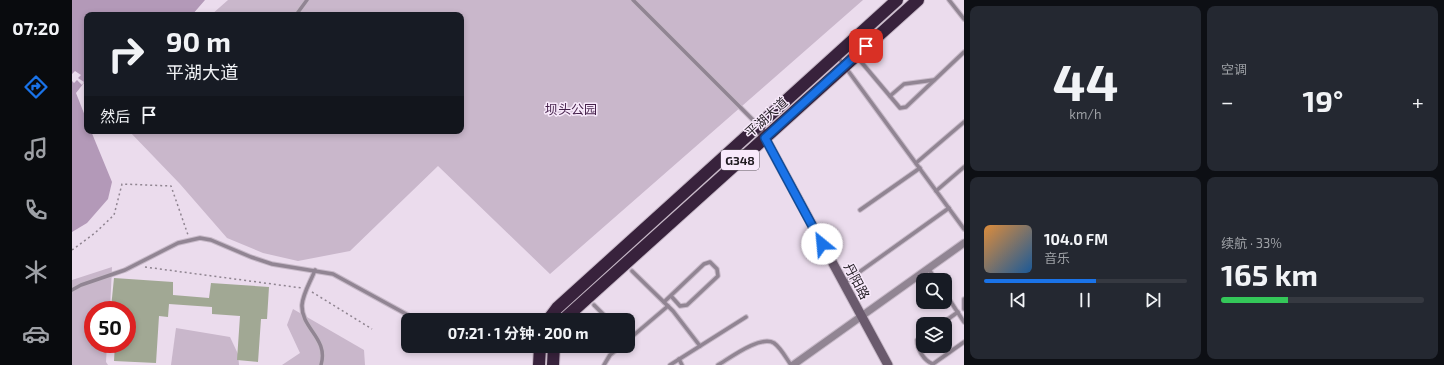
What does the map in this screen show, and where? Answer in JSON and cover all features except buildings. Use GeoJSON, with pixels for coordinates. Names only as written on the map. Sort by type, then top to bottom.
{"type":"FeatureCollection","features":[{"type":"Feature","properties":{"kind":"highway","name":"平湖大道"},"geometry":{"type":"LineString","coordinates":[[553,313],[896,0]]}},
{"type":"Feature","properties":{"kind":"highway","name":"平湖大道"},"geometry":{"type":"LineString","coordinates":[[571,313],[918,0]]}},
{"type":"Feature","properties":{"kind":"highway"},"geometry":{"type":"LineString","coordinates":[[540,353],[540,365]]}},
{"type":"Feature","properties":{"kind":"highway"},"geometry":{"type":"LineString","coordinates":[[553,365],[554,353]]}},
{"type":"Feature","properties":{"kind":"main road","name":"丹阳路"},"geometry":{"type":"LineString","coordinates":[[758,126],[888,365]]}},
{"type":"Feature","properties":{"kind":"street"},"geometry":{"type":"LineString","coordinates":[[792,365],[964,243]]}},
{"type":"Feature","properties":{"kind":"lane"},"geometry":{"type":"LineString","coordinates":[[298,12],[307,0]]}},
{"type":"Feature","properties":{"kind":"lane"},"geometry":{"type":"LineString","coordinates":[[633,0],[758,126]]}},
{"type":"Feature","properties":{"kind":"lane"},"geometry":{"type":"LineString","coordinates":[[949,0],[964,19]]}},
{"type":"Feature","properties":{"kind":"lane"},"geometry":{"type":"LineString","coordinates":[[856,56],[900,108],[906,107],[964,52]]}},
{"type":"Feature","properties":{"kind":"lane"},"geometry":{"type":"LineString","coordinates":[[837,54],[964,229]]}},
{"type":"Feature","properties":{"kind":"lane"},"geometry":{"type":"LineString","coordinates":[[890,96],[904,84],[935,80]]}},
{"type":"Feature","properties":{"kind":"lane"},"geometry":{"type":"LineString","coordinates":[[916,163],[964,122]]}},
{"type":"Feature","properties":{"kind":"lane"},"geometry":{"type":"LineString","coordinates":[[936,191],[964,167]]}},
{"type":"Feature","properties":{"kind":"lane"},"geometry":{"type":"LineString","coordinates":[[860,210],[920,168]]}},
{"type":"Feature","properties":{"kind":"lane"},"geometry":{"type":"LineString","coordinates":[[844,284],[949,208]]}},
{"type":"Feature","properties":{"kind":"lane"},"geometry":{"type":"LineString","coordinates":[[72,290],[81,285],[124,270],[189,239],[200,238],[211,240],[272,264],[315,270],[342,278],[404,313]]}},
{"type":"Feature","properties":{"kind":"lane"},"geometry":{"type":"LineString","coordinates":[[664,302],[704,264],[710,262],[717,269],[718,276],[687,305],[680,306],[671,296]]}},
{"type":"Feature","properties":{"kind":"lane"},"geometry":{"type":"LineString","coordinates":[[928,268],[931,273]]}},
{"type":"Feature","properties":{"kind":"lane"},"geometry":{"type":"LineString","coordinates":[[315,270],[303,299],[303,314],[305,321],[319,340],[323,349],[321,365]]}},
{"type":"Feature","properties":{"kind":"lane"},"geometry":{"type":"LineString","coordinates":[[632,271],[668,306],[688,329],[700,346]]}},
{"type":"Feature","properties":{"kind":"lane"},"geometry":{"type":"LineString","coordinates":[[964,299],[964,309]]}},
{"type":"Feature","properties":{"kind":"lane"},"geometry":{"type":"LineString","coordinates":[[952,303],[964,322]]}},
{"type":"Feature","properties":{"kind":"lane"},"geometry":{"type":"LineString","coordinates":[[594,305],[602,313]]}},
{"type":"Feature","properties":{"kind":"lane"},"geometry":{"type":"LineString","coordinates":[[635,334],[668,306]]}},
{"type":"Feature","properties":{"kind":"lane"},"geometry":{"type":"LineString","coordinates":[[951,317],[958,312]]}},
{"type":"Feature","properties":{"kind":"lane"},"geometry":{"type":"LineString","coordinates":[[670,365],[746,317]]}},
{"type":"Feature","properties":{"kind":"lane"},"geometry":{"type":"LineString","coordinates":[[718,365],[755,344],[767,341],[778,346],[792,365]]}},
{"type":"Feature","properties":{"kind":"lane"},"geometry":{"type":"LineString","coordinates":[[952,351],[964,342]]}},
{"type":"Feature","properties":{"kind":"lane"},"geometry":{"type":"LineString","coordinates":[[604,365],[612,353]]}},
{"type":"Feature","properties":{"kind":"lane"},"geometry":{"type":"LineString","coordinates":[[922,353],[927,362],[933,364],[948,353]]}},
{"type":"Feature","properties":{"kind":"lane"},"geometry":{"type":"LineString","coordinates":[[679,359],[682,365]]}},
{"type":"Feature","properties":{"kind":"path"},"geometry":{"type":"LineString","coordinates":[[72,250],[95,233],[114,215],[122,184],[171,186],[189,239]]}},
{"type":"Feature","properties":{"kind":"path"},"geometry":{"type":"LineString","coordinates":[[143,266],[308,289],[372,329]]}},
{"type":"Feature","properties":{"kind":"green space","name":"坝头公园"},"geometry":{"type":"Polygon","coordinates":[[[228,0],[863,0],[550,274],[438,166],[350,251],[298,261],[263,253],[227,238],[180,184],[132,134],[464,134],[464,12],[214,12],[228,0]]]}},
{"type":"Feature","properties":{"kind":"green space"},"geometry":{"type":"Polygon","coordinates":[[[112,267],[110,301],[84,301],[84,353],[106,353],[106,362],[108,365],[72,365],[72,280],[112,267]]]}},
{"type":"Feature","properties":{"kind":"green space"},"geometry":{"type":"Polygon","coordinates":[[[293,309],[364,350],[365,365],[282,365],[300,353],[287,325],[293,309]]]}},
{"type":"Feature","properties":{"kind":"green space"},"geometry":{"type":"Polygon","coordinates":[[[176,328],[230,337],[238,354],[239,365],[171,365],[176,328]]]}},
{"type":"Feature","properties":{"kind":"shaded area"},"geometry":{"type":"Polygon","coordinates":[[[72,0],[205,0],[195,12],[84,12],[84,83],[76,93],[84,113],[84,134],[92,134],[112,182],[108,199],[87,223],[72,232],[72,0]]]}},
{"type":"Feature","properties":{"kind":"pier"},"geometry":{"type":"Polygon","coordinates":[[[75,71],[81,75],[78,78],[84,82],[82,85],[77,80],[74,83],[72,81],[72,74],[75,71]]]}},
{"type":"Feature","properties":{"kind":"route"},"geometry":{"type":"LineString","coordinates":[[822,244],[765,138],[866,46]]}}]}
